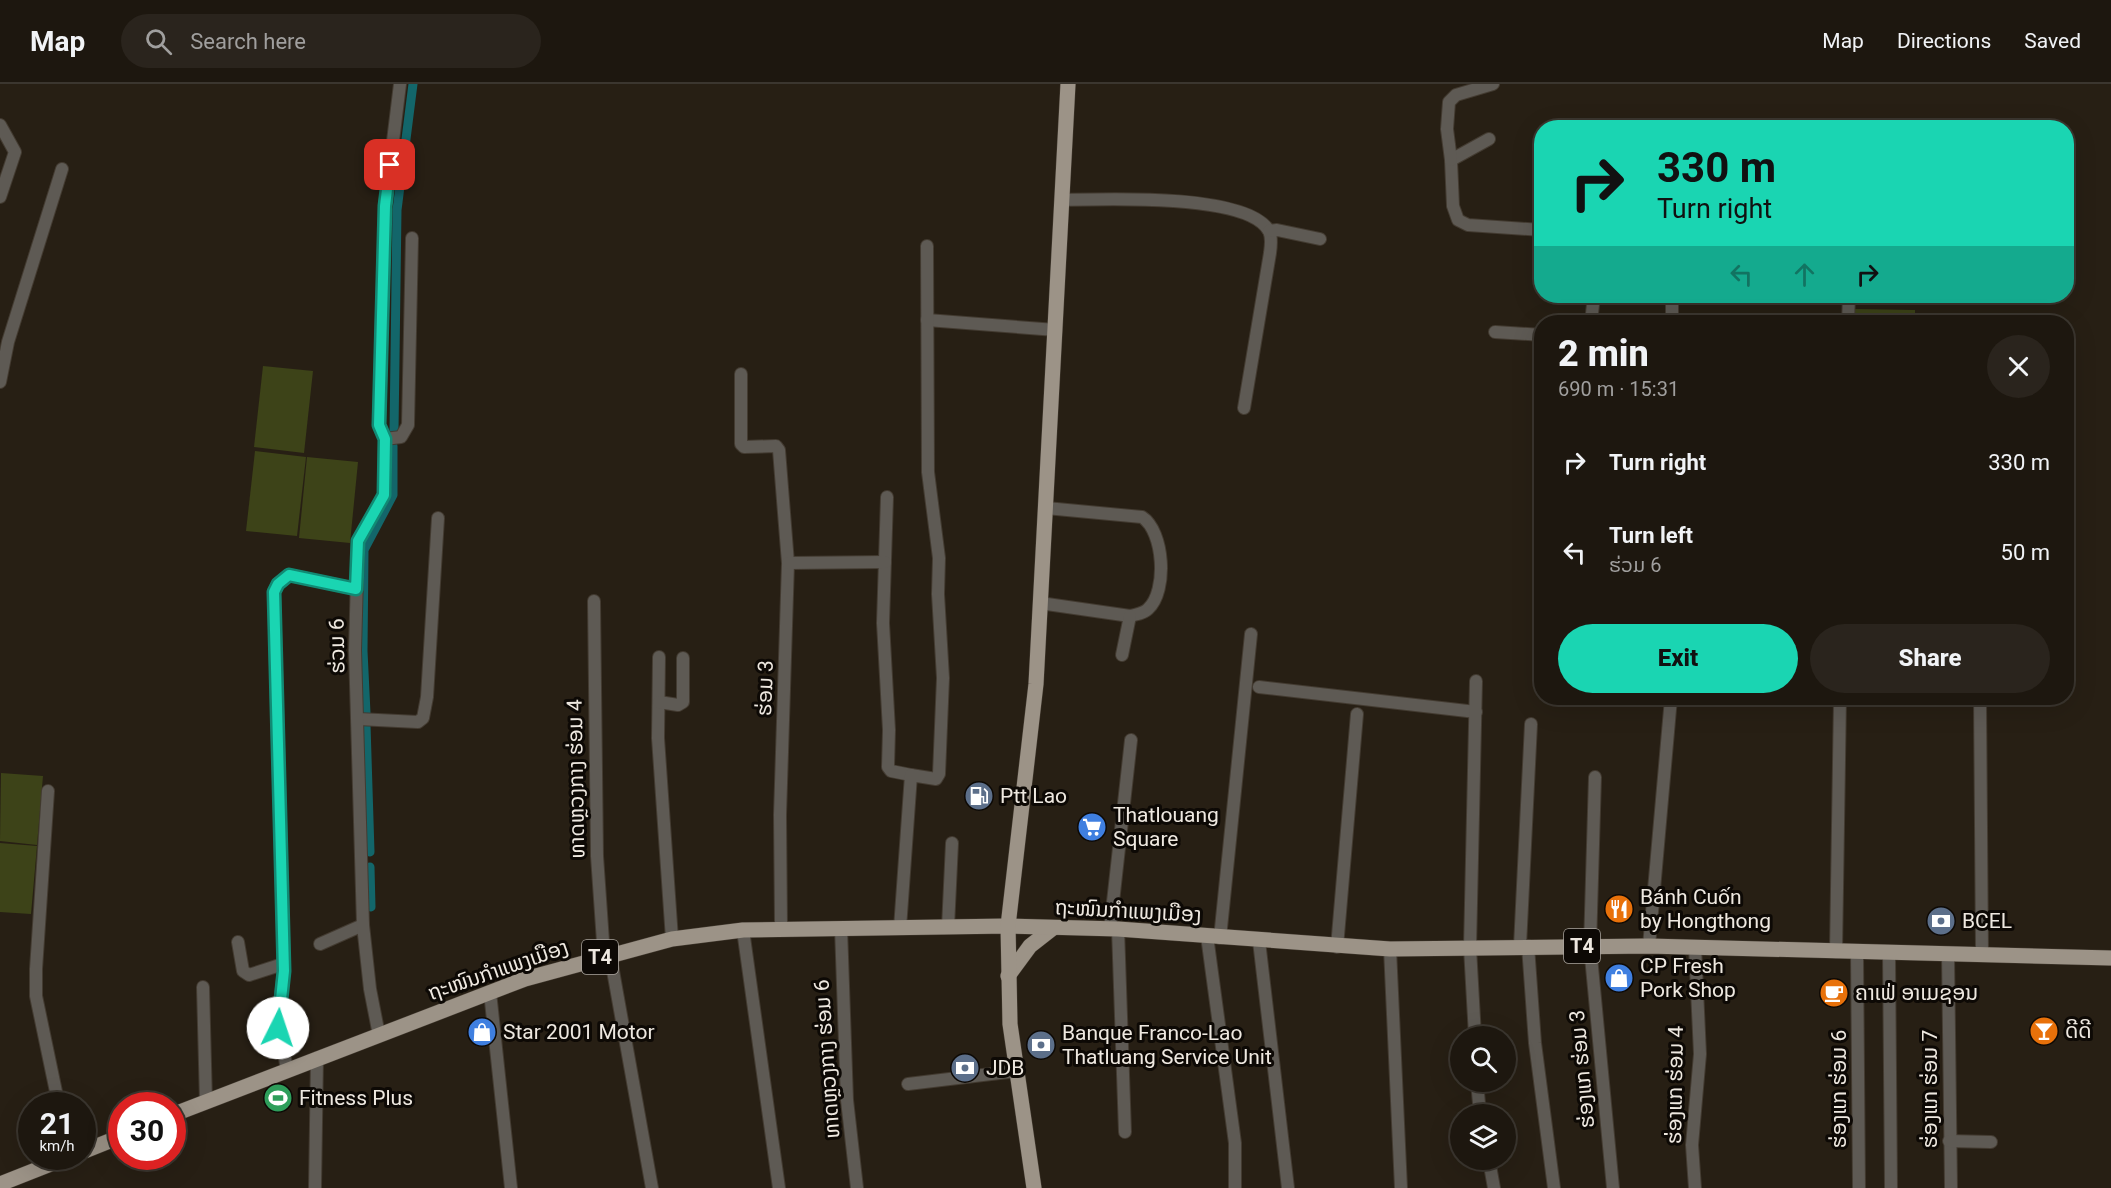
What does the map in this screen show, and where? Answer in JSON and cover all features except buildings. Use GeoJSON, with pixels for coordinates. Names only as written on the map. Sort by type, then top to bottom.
{"type":"FeatureCollection","features":[{"type":"Feature","properties":{"kind":"main road"},"geometry":{"type":"LineString","coordinates":[[1033,1188],[1016,1071],[1008,976],[1008,926],[1036,684],[1064,200],[1068,84]]}},
{"type":"Feature","properties":{"kind":"main road","name":"ຖະໜົນກຳແພງເມືອງ"},"geometry":{"type":"LineString","coordinates":[[186,1110],[490,992],[607,955],[672,939],[781,927],[1008,926],[1114,929],[1337,947],[1390,949],[1649,946],[2111,958]]}},
{"type":"Feature","properties":{"kind":"main road"},"geometry":{"type":"LineString","coordinates":[[1008,976],[1030,946],[1053,928]]}},
{"type":"Feature","properties":{"kind":"main road"},"geometry":{"type":"LineString","coordinates":[[0,1184],[35,1170]]}},
{"type":"Feature","properties":{"kind":"street","name":"ຮ່ວມ 6"},"geometry":{"type":"LineString","coordinates":[[380,1035],[370,989],[363,925],[356,589],[358,541],[384,495],[385,439],[379,425],[385,206],[400,84]]}},
{"type":"Feature","properties":{"kind":"street"},"geometry":{"type":"LineString","coordinates":[[1493,84],[1456,95],[1449,102],[1447,129],[1453,206],[1458,220],[1468,225],[1534,229]]}},
{"type":"Feature","properties":{"kind":"street"},"geometry":{"type":"LineString","coordinates":[[0,125],[15,152],[0,197]]}},
{"type":"Feature","properties":{"kind":"street"},"geometry":{"type":"LineString","coordinates":[[1451,160],[1490,139]]}},
{"type":"Feature","properties":{"kind":"street"},"geometry":{"type":"LineString","coordinates":[[0,382],[2,361],[62,169]]}},
{"type":"Feature","properties":{"kind":"street"},"geometry":{"type":"LineString","coordinates":[[1064,200],[1126,199],[1197,202],[1231,209],[1263,224],[1269,231],[1270,253],[1244,408]]}},
{"type":"Feature","properties":{"kind":"street"},"geometry":{"type":"LineString","coordinates":[[1269,231],[1277,230],[1320,239]]}},
{"type":"Feature","properties":{"kind":"street"},"geometry":{"type":"LineString","coordinates":[[385,439],[401,436],[408,425],[412,238]]}},
{"type":"Feature","properties":{"kind":"street"},"geometry":{"type":"LineString","coordinates":[[887,497],[883,623],[889,730],[888,767],[891,771],[936,779],[939,774],[942,699],[939,558],[928,472],[927,246]]}},
{"type":"Feature","properties":{"kind":"street"},"geometry":{"type":"LineString","coordinates":[[927,320],[1056,330]]}},
{"type":"Feature","properties":{"kind":"street"},"geometry":{"type":"LineString","coordinates":[[1495,332],[1534,334]]}},
{"type":"Feature","properties":{"kind":"street","name":"ຮ່ອມ 3"},"geometry":{"type":"LineString","coordinates":[[741,374],[741,444],[744,447],[776,446],[780,450],[789,563],[780,815],[781,927]]}},
{"type":"Feature","properties":{"kind":"street"},"geometry":{"type":"LineString","coordinates":[[1040,603],[1130,616],[1150,608],[1158,590],[1161,561],[1150,525],[1142,517],[1046,508]]}},
{"type":"Feature","properties":{"kind":"street"},"geometry":{"type":"LineString","coordinates":[[358,719],[418,722],[423,718],[427,697],[438,518]]}},
{"type":"Feature","properties":{"kind":"street"},"geometry":{"type":"LineString","coordinates":[[789,563],[885,562]]}},
{"type":"Feature","properties":{"kind":"street"},"geometry":{"type":"LineString","coordinates":[[287,1070],[278,1019],[284,981],[274,592],[278,584],[289,575],[356,589]]}},
{"type":"Feature","properties":{"kind":"street","name":"ທາດຫຼວງກາງ ຮ່ອມ 4"},"geometry":{"type":"LineString","coordinates":[[594,601],[597,856],[607,955],[652,1188]]}},
{"type":"Feature","properties":{"kind":"street"},"geometry":{"type":"LineString","coordinates":[[1122,655],[1130,616]]}},
{"type":"Feature","properties":{"kind":"street"},"geometry":{"type":"LineString","coordinates":[[1236,1188],[1235,1143],[1213,937],[1251,634]]}},
{"type":"Feature","properties":{"kind":"street"},"geometry":{"type":"LineString","coordinates":[[659,657],[658,738],[672,939]]}},
{"type":"Feature","properties":{"kind":"street"},"geometry":{"type":"LineString","coordinates":[[659,702],[678,705],[683,702],[683,658]]}},
{"type":"Feature","properties":{"kind":"street"},"geometry":{"type":"LineString","coordinates":[[1474,1026],[1470,948],[1476,681]]}},
{"type":"Feature","properties":{"kind":"street"},"geometry":{"type":"LineString","coordinates":[[1260,687],[1476,712]]}},
{"type":"Feature","properties":{"kind":"street"},"geometry":{"type":"LineString","coordinates":[[1649,946],[1670,705]]}},
{"type":"Feature","properties":{"kind":"street"},"geometry":{"type":"LineString","coordinates":[[1836,952],[1840,705]]}},
{"type":"Feature","properties":{"kind":"street"},"geometry":{"type":"LineString","coordinates":[[1980,705],[1982,955]]}},
{"type":"Feature","properties":{"kind":"street"},"geometry":{"type":"LineString","coordinates":[[1337,947],[1357,714]]}},
{"type":"Feature","properties":{"kind":"street"},"geometry":{"type":"LineString","coordinates":[[1531,724],[1524,946],[1554,1188]]}},
{"type":"Feature","properties":{"kind":"street"},"geometry":{"type":"LineString","coordinates":[[1125,1132],[1114,929],[1131,740]]}},
{"type":"Feature","properties":{"kind":"street"},"geometry":{"type":"LineString","coordinates":[[900,928],[911,775]]}},
{"type":"Feature","properties":{"kind":"street","name":"ຮ່ອງແກ ຮ່ອມ 3"},"geometry":{"type":"LineString","coordinates":[[1595,777],[1590,946],[1613,1188]]}},
{"type":"Feature","properties":{"kind":"street"},"geometry":{"type":"LineString","coordinates":[[48,791],[36,996],[56,1092]]}},
{"type":"Feature","properties":{"kind":"street"},"geometry":{"type":"LineString","coordinates":[[948,927],[952,843]]}},
{"type":"Feature","properties":{"kind":"street"},"geometry":{"type":"LineString","coordinates":[[320,944],[363,925]]}},
{"type":"Feature","properties":{"kind":"street","name":"ທາດຫຼວງກາງ ຮ່ອມ 6"},"geometry":{"type":"LineString","coordinates":[[841,928],[847,1100],[857,1188]]}},
{"type":"Feature","properties":{"kind":"street"},"geometry":{"type":"LineString","coordinates":[[743,930],[779,1188]]}},
{"type":"Feature","properties":{"kind":"street"},"geometry":{"type":"LineString","coordinates":[[1258,941],[1288,1188]]}},
{"type":"Feature","properties":{"kind":"street"},"geometry":{"type":"LineString","coordinates":[[238,942],[243,971],[249,975],[283,964]]}},
{"type":"Feature","properties":{"kind":"street","name":"ຮ່ອງແກ ຮ່ອມ 4"},"geometry":{"type":"LineString","coordinates":[[1695,947],[1700,1054],[1692,1145],[1695,1188]]}},
{"type":"Feature","properties":{"kind":"street"},"geometry":{"type":"LineString","coordinates":[[1390,949],[1401,1188]]}},
{"type":"Feature","properties":{"kind":"street","name":"ຮ່ອງແກ ຮ່ອມ 6"},"geometry":{"type":"LineString","coordinates":[[1857,953],[1859,1188]]}},
{"type":"Feature","properties":{"kind":"street"},"geometry":{"type":"LineString","coordinates":[[1889,954],[1891,1188]]}},
{"type":"Feature","properties":{"kind":"street","name":"ຮ່ອງແກ ຮ່ອມ 7"},"geometry":{"type":"LineString","coordinates":[[1948,954],[1951,1188]]}},
{"type":"Feature","properties":{"kind":"street"},"geometry":{"type":"LineString","coordinates":[[203,987],[206,1102]]}},
{"type":"Feature","properties":{"kind":"street"},"geometry":{"type":"LineString","coordinates":[[490,992],[511,1188]]}},
{"type":"Feature","properties":{"kind":"street"},"geometry":{"type":"LineString","coordinates":[[315,1188],[317,1058]]}},
{"type":"Feature","properties":{"kind":"street"},"geometry":{"type":"LineString","coordinates":[[908,1084],[1016,1071]]}},
{"type":"Feature","properties":{"kind":"street"},"geometry":{"type":"LineString","coordinates":[[1949,1141],[1991,1142]]}},
{"type":"Feature","properties":{"kind":"street"},"geometry":{"type":"LineString","coordinates":[[1491,1170],[1494,1188]]}},
{"type":"Feature","properties":{"kind":"green space"},"geometry":{"type":"Polygon","coordinates":[[[1923,303],[2011,303],[2011,304],[1923,305],[1923,303]]]}},
{"type":"Feature","properties":{"kind":"green space"},"geometry":{"type":"Polygon","coordinates":[[[1855,309],[1915,310],[1915,315],[1855,315],[1855,309]]]}},
{"type":"Feature","properties":{"kind":"green space"},"geometry":{"type":"Polygon","coordinates":[[[263,366],[313,371],[304,453],[254,447],[263,366]]]}},
{"type":"Feature","properties":{"kind":"green space"},"geometry":{"type":"Polygon","coordinates":[[[255,451],[306,457],[297,536],[246,531],[255,451]]]}},
{"type":"Feature","properties":{"kind":"green space"},"geometry":{"type":"Polygon","coordinates":[[[307,457],[358,462],[350,543],[299,538],[307,457]]]}},
{"type":"Feature","properties":{"kind":"green space"},"geometry":{"type":"Polygon","coordinates":[[[1,773],[43,776],[37,845],[0,841],[1,773]]]}},
{"type":"Feature","properties":{"kind":"green space"},"geometry":{"type":"Polygon","coordinates":[[[0,843],[37,846],[31,914],[0,912],[0,843]]]}},
{"type":"Feature","properties":{"kind":"waterway"},"geometry":{"type":"LineString","coordinates":[[394,431],[397,210],[413,84]]}},
{"type":"Feature","properties":{"kind":"waterway"},"geometry":{"type":"LineString","coordinates":[[366,713],[363,651],[364,550],[393,495],[393,446]]}},
{"type":"Feature","properties":{"kind":"waterway"},"geometry":{"type":"LineString","coordinates":[[366,725],[370,852]]}},
{"type":"Feature","properties":{"kind":"waterway"},"geometry":{"type":"LineString","coordinates":[[370,867],[371,907]]}},
{"type":"Feature","properties":{"kind":"place","name":"Ptt Lao"},"geometry":{"type":"Point","coordinates":[979,796]}},
{"type":"Feature","properties":{"kind":"place","name":"Thatlouang Square"},"geometry":{"type":"Point","coordinates":[1092,827]}},
{"type":"Feature","properties":{"kind":"place","name":"Bánh Cuốn by Hongthong"},"geometry":{"type":"Point","coordinates":[1619,909]}},
{"type":"Feature","properties":{"kind":"place","name":"BCEL"},"geometry":{"type":"Point","coordinates":[1941,921]}},
{"type":"Feature","properties":{"kind":"place","name":"CP Fresh Pork Shop"},"geometry":{"type":"Point","coordinates":[1619,978]}},
{"type":"Feature","properties":{"kind":"place","name":"ຄາເຟ່ ອາເມຊອນ"},"geometry":{"type":"Point","coordinates":[1834,993]}},
{"type":"Feature","properties":{"kind":"place","name":"ດີດີ"},"geometry":{"type":"Point","coordinates":[2044,1031]}},
{"type":"Feature","properties":{"kind":"place","name":"Star 2001 Motor"},"geometry":{"type":"Point","coordinates":[482,1032]}},
{"type":"Feature","properties":{"kind":"place","name":"Banque Franco-Lao Thatluang Service Unit"},"geometry":{"type":"Point","coordinates":[1041,1045]}},
{"type":"Feature","properties":{"kind":"place","name":"JDB"},"geometry":{"type":"Point","coordinates":[965,1068]}},
{"type":"Feature","properties":{"kind":"place","name":"Fitness Plus"},"geometry":{"type":"Point","coordinates":[278,1098]}},
{"type":"Feature","properties":{"kind":"route"},"geometry":{"type":"LineString","coordinates":[[278,1028],[284,971],[274,592],[282,579],[289,575],[356,589],[358,541],[384,495],[385,439],[379,425],[385,206],[390,165]]}}]}
